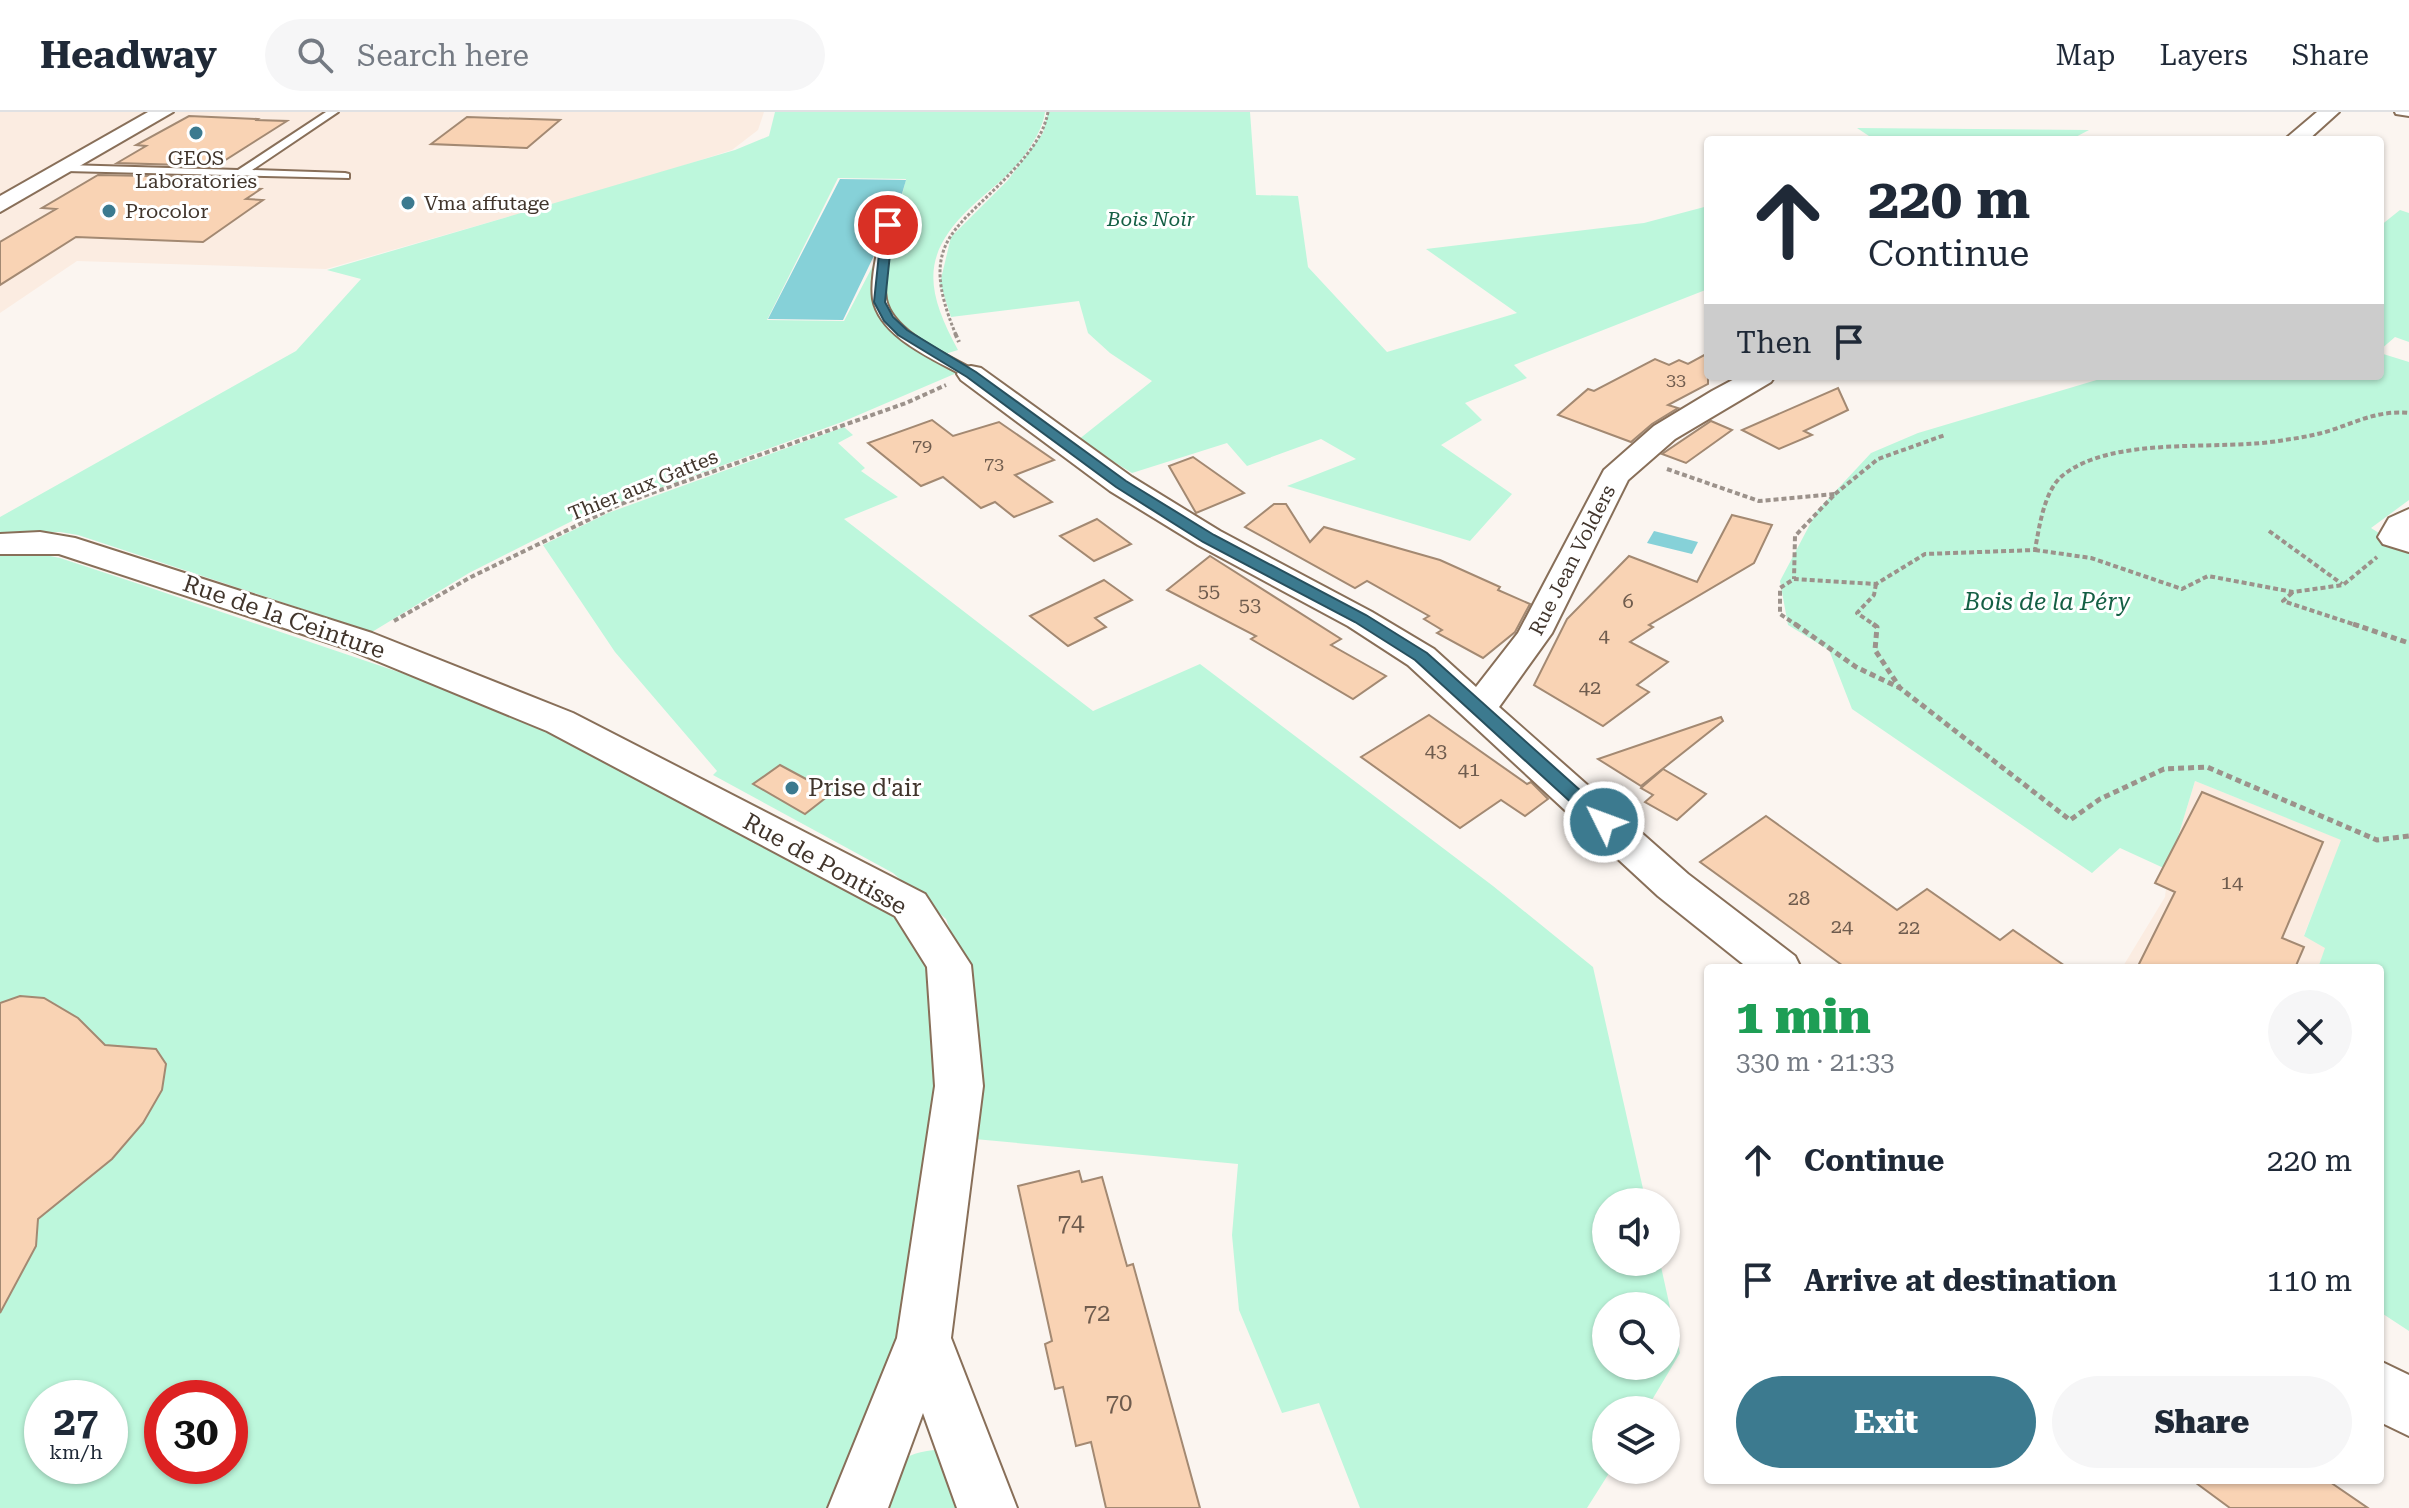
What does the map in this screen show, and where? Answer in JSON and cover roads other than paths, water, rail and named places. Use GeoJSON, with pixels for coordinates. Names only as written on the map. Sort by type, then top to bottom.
{"type":"FeatureCollection","features":[{"type":"Feature","properties":{"kind":"street"},"geometry":{"type":"LineString","coordinates":[[0,205],[163,112]]}},
{"type":"Feature","properties":{"kind":"street"},"geometry":{"type":"LineString","coordinates":[[2300,136],[2329,112]]}},
{"type":"Feature","properties":{"kind":"street"},"geometry":{"type":"LineString","coordinates":[[971,374],[1121,484],[1209,538],[1360,619],[1421,657],[1673,885],[1774,964]]}},
{"type":"Feature","properties":{"kind":"street","name":"Rue Jean Volders"},"geometry":{"type":"LineString","coordinates":[[1479,708],[1509,672],[1535,633],[1609,485],[1635,457],[1708,405],[1754,380]]}},
{"type":"Feature","properties":{"kind":"street","name":"Rue de la Ceinture"},"geometry":{"type":"LineString","coordinates":[[0,544],[40,542],[64,545],[360,641],[560,722]]}},
{"type":"Feature","properties":{"kind":"street","name":"Rue de Pontisse"},"geometry":{"type":"LineString","coordinates":[[560,722],[910,905],[949,965],[959,1086],[924,1338],[858,1508]]}},
{"type":"Feature","properties":{"kind":"street","name":"Rue de Pontisse"},"geometry":{"type":"LineString","coordinates":[[924,1338],[987,1508]]}},
{"type":"Feature","properties":{"kind":"street"},"geometry":{"type":"LineString","coordinates":[[2384,1392],[2409,1408]]}},
{"type":"Feature","properties":{"kind":"lane"},"geometry":{"type":"LineString","coordinates":[[240,173],[333,112]]}},
{"type":"Feature","properties":{"kind":"lane"},"geometry":{"type":"LineString","coordinates":[[2400,112],[2409,113]]}},
{"type":"Feature","properties":{"kind":"lane"},"geometry":{"type":"LineString","coordinates":[[66,168],[345,176]]}},
{"type":"Feature","properties":{"kind":"lane"},"geometry":{"type":"LineString","coordinates":[[888,225],[880,302],[888,319],[902,332],[971,374]]}},
{"type":"Feature","properties":{"kind":"water"},"geometry":{"type":"Polygon","coordinates":[[[840,179],[906,180],[890,235],[882,239],[843,320],[768,319],[840,179]]]}},
{"type":"Feature","properties":{"kind":"water"},"geometry":{"type":"Polygon","coordinates":[[[1654,531],[1698,542],[1692,554],[1647,543],[1654,531]]]}},
{"type":"Feature","properties":{"kind":"place","name":"GEOS Laboratories"},"geometry":{"type":"Point","coordinates":[196,133]}},
{"type":"Feature","properties":{"kind":"place","name":"Vma affutage"},"geometry":{"type":"Point","coordinates":[408,203]}},
{"type":"Feature","properties":{"kind":"place","name":"Procolor"},"geometry":{"type":"Point","coordinates":[109,211]}},
{"type":"Feature","properties":{"kind":"place","name":"Prise d'air"},"geometry":{"type":"Point","coordinates":[792,788]}},
{"type":"Feature","properties":{"kind":"park label","name":"Bois Noir"},"geometry":{"type":"Point","coordinates":[1151,219]}},
{"type":"Feature","properties":{"kind":"park label","name":"Bois de la Péry"},"geometry":{"type":"Point","coordinates":[2047,602]}}]}
